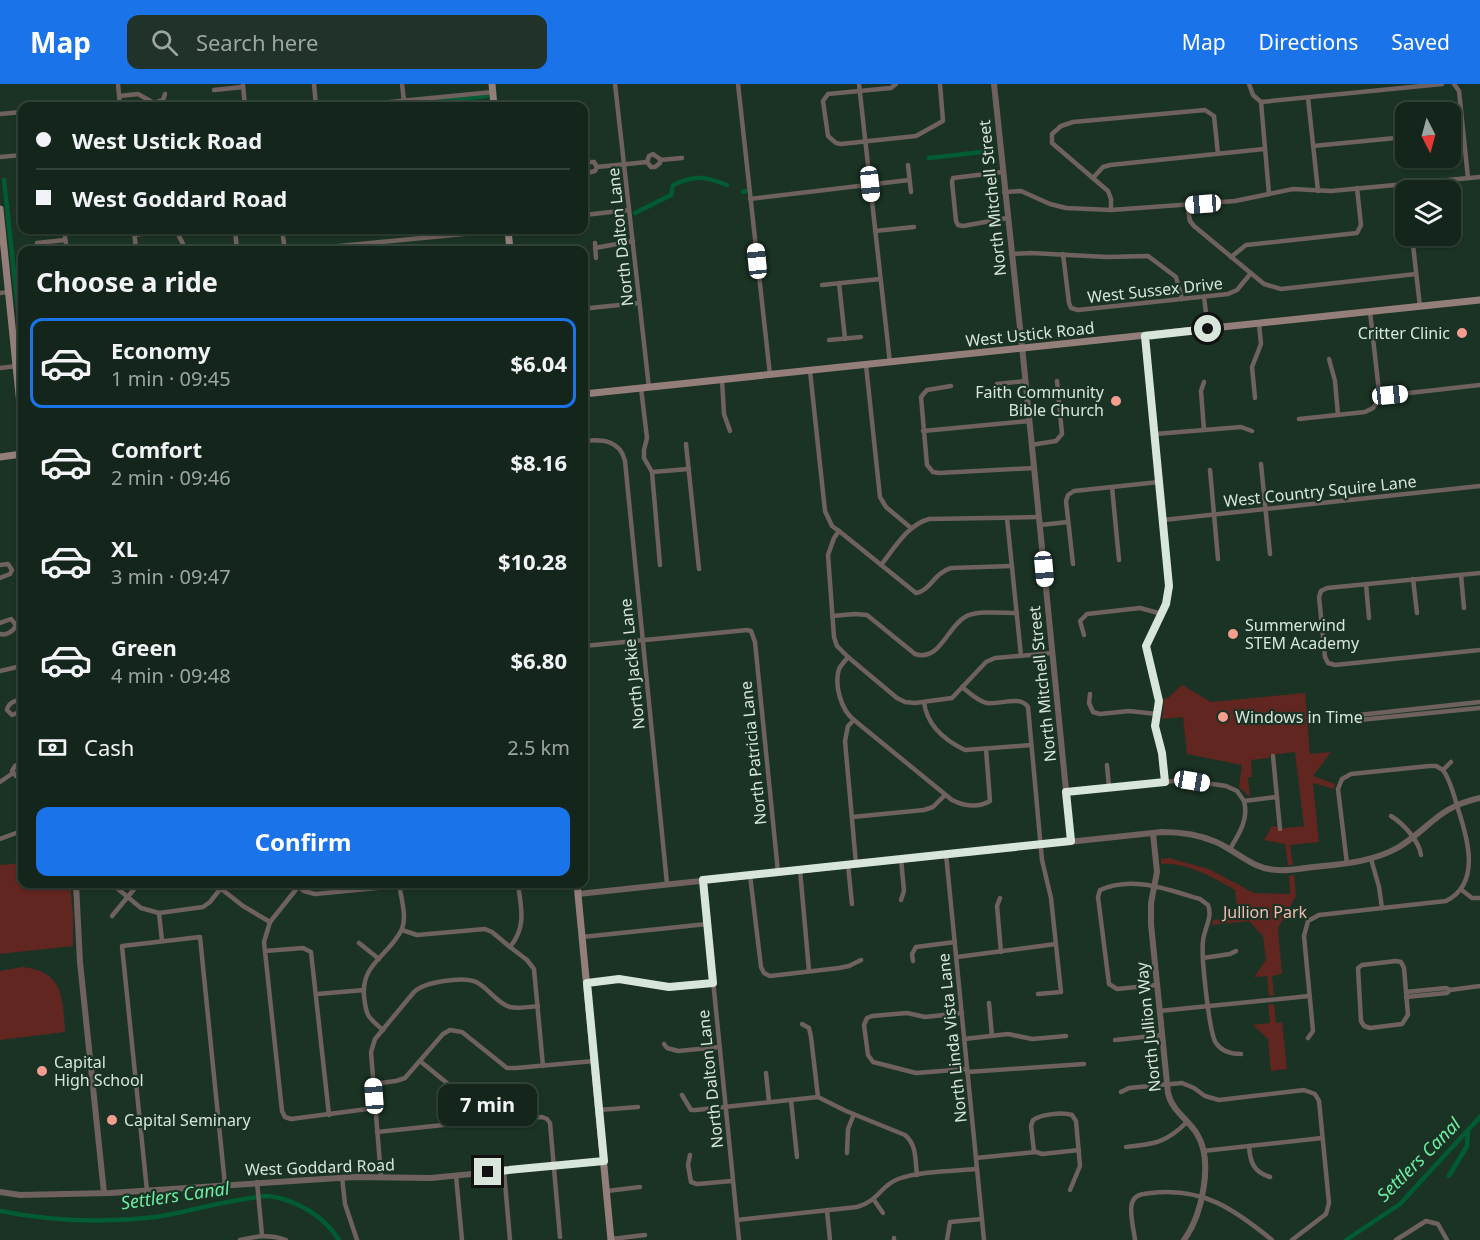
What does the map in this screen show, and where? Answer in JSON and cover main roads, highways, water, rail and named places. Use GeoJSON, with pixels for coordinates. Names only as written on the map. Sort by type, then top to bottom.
{"type":"FeatureCollection","features":[{"type":"Feature","properties":{"kind":"main road"},"geometry":{"type":"LineString","coordinates":[[0,209],[18,378]]}},
{"type":"Feature","properties":{"kind":"main road","name":"West Ustick Road"},"geometry":{"type":"LineString","coordinates":[[588,394],[1480,300]]}},
{"type":"Feature","properties":{"kind":"main road"},"geometry":{"type":"LineString","coordinates":[[0,457],[18,455]]}},
{"type":"Feature","properties":{"kind":"main road"},"geometry":{"type":"LineString","coordinates":[[577,888],[611,1239]]}},
{"type":"Feature","properties":{"kind":"waterway"},"geometry":{"type":"LineString","coordinates":[[435,102],[487,96]]}},
{"type":"Feature","properties":{"kind":"waterway"},"geometry":{"type":"LineString","coordinates":[[929,158],[991,151]]}},
{"type":"Feature","properties":{"kind":"waterway"},"geometry":{"type":"LineString","coordinates":[[635,213],[671,195],[673,185],[694,178],[706,178],[727,185]]}},
{"type":"Feature","properties":{"kind":"waterway"},"geometry":{"type":"LineString","coordinates":[[4,180],[18,309]]}},
{"type":"Feature","properties":{"kind":"waterway","name":"Settlers Canal"},"geometry":{"type":"LineString","coordinates":[[1346,1240],[1400,1204],[1480,1117]]}},
{"type":"Feature","properties":{"kind":"waterway"},"geometry":{"type":"LineString","coordinates":[[1449,1176],[1467,1146],[1468,1130]]}},
{"type":"Feature","properties":{"kind":"waterway","name":"Settlers Canal"},"geometry":{"type":"LineString","coordinates":[[0,1211],[58,1219],[118,1220],[156,1217],[241,1199],[269,1196],[290,1201],[309,1211],[326,1224],[339,1240]]}},
{"type":"Feature","properties":{"kind":"place","name":"Critter Clinic"},"geometry":{"type":"Point","coordinates":[1462,333]}},
{"type":"Feature","properties":{"kind":"place","name":"Faith Community Bible Church"},"geometry":{"type":"Point","coordinates":[1116,401]}},
{"type":"Feature","properties":{"kind":"place","name":"Summerwind STEM Academy"},"geometry":{"type":"Point","coordinates":[1233,634]}},
{"type":"Feature","properties":{"kind":"place","name":"Windows in Time"},"geometry":{"type":"Point","coordinates":[1223,717]}},
{"type":"Feature","properties":{"kind":"place","name":"Capital High School"},"geometry":{"type":"Point","coordinates":[42,1071]}},
{"type":"Feature","properties":{"kind":"place","name":"Capital Seminary"},"geometry":{"type":"Point","coordinates":[112,1120]}},
{"type":"Feature","properties":{"kind":"park label","name":"Jullion Park"},"geometry":{"type":"Point","coordinates":[1265,912]}}]}
